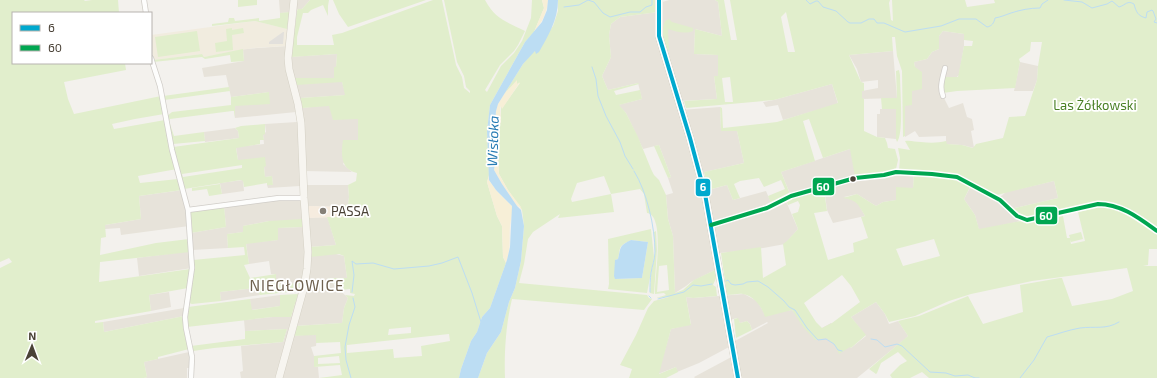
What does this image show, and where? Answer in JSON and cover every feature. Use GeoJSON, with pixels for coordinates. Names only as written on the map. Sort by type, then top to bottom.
{"type":"FeatureCollection","features":[{"type":"Feature","properties":{"kind":"main road"},"geometry":{"type":"LineString","coordinates":[[279,378],[301,300],[307,269],[308,252],[304,198],[302,123],[289,69],[288,57],[294,0]]}},
{"type":"Feature","properties":{"kind":"main road"},"geometry":{"type":"LineString","coordinates":[[659,0],[659,36],[700,170],[738,378]]}},
{"type":"Feature","properties":{"kind":"street"},"geometry":{"type":"LineString","coordinates":[[144,0],[146,12]]}},
{"type":"Feature","properties":{"kind":"street"},"geometry":{"type":"LineString","coordinates":[[152,61],[160,86],[172,150],[188,210],[192,268],[185,317],[192,357],[191,378]]}},
{"type":"Feature","properties":{"kind":"street"},"geometry":{"type":"LineString","coordinates":[[943,96],[941,86],[945,68]]}},
{"type":"Feature","properties":{"kind":"street"},"geometry":{"type":"LineString","coordinates":[[711,225],[767,208],[791,196],[855,178],[884,175],[896,172],[957,177],[982,189],[1000,200],[1017,216],[1027,220],[1098,204],[1105,204],[1117,207],[1130,213],[1157,231]]}},
{"type":"Feature","properties":{"kind":"street"},"geometry":{"type":"LineString","coordinates":[[188,210],[279,198],[304,198]]}},
{"type":"Feature","properties":{"kind":"shaded area"},"geometry":{"type":"Polygon","coordinates":[[[279,0],[310,0],[302,9],[298,9],[296,12],[280,13],[279,0]]]}},
{"type":"Feature","properties":{"kind":"shaded area"},"geometry":{"type":"Polygon","coordinates":[[[669,0],[715,0],[718,2],[722,36],[695,29],[694,54],[718,55],[718,76],[714,76],[717,99],[679,101],[681,110],[720,107],[721,131],[737,131],[744,163],[700,173],[705,191],[727,185],[733,200],[766,191],[772,205],[785,199],[798,229],[785,244],[752,250],[719,253],[721,267],[691,282],[675,293],[673,236],[668,219],[666,195],[673,193],[668,178],[671,177],[659,145],[643,149],[626,113],[618,105],[642,99],[638,83],[608,90],[602,76],[611,57],[609,35],[611,24],[620,17],[658,12],[659,3],[669,0]]]}},
{"type":"Feature","properties":{"kind":"shaded area"},"geometry":{"type":"Polygon","coordinates":[[[255,21],[288,29],[286,46],[253,48],[204,57],[202,54],[153,60],[152,35],[255,21]]]}},
{"type":"Feature","properties":{"kind":"shaded area"},"geometry":{"type":"Polygon","coordinates":[[[943,31],[964,34],[964,46],[959,75],[941,92],[949,108],[963,103],[967,117],[972,119],[974,130],[971,131],[974,148],[962,145],[946,144],[946,136],[919,137],[915,131],[905,137],[905,106],[912,91],[915,67],[914,62],[927,59],[932,52],[939,49],[939,36],[943,31]]]}},
{"type":"Feature","properties":{"kind":"shaded area"},"geometry":{"type":"Polygon","coordinates":[[[283,32],[283,44],[269,44],[269,42],[283,32]]]}},
{"type":"Feature","properties":{"kind":"shaded area"},"geometry":{"type":"Polygon","coordinates":[[[288,46],[288,57],[337,54],[336,67],[334,67],[334,78],[294,78],[342,82],[346,95],[300,98],[302,108],[329,105],[358,119],[358,140],[343,164],[352,172],[304,171],[304,185],[348,185],[348,204],[342,207],[305,207],[306,218],[327,217],[328,219],[336,245],[308,247],[344,256],[347,278],[327,278],[348,298],[344,308],[342,323],[294,326],[291,336],[317,334],[316,346],[311,347],[314,356],[314,367],[318,367],[319,378],[241,378],[240,372],[243,371],[241,346],[283,342],[287,329],[245,331],[244,320],[272,317],[291,317],[300,284],[276,285],[276,274],[271,274],[269,261],[249,264],[246,243],[278,240],[277,228],[303,227],[269,221],[243,226],[244,232],[227,234],[228,248],[192,250],[191,233],[226,227],[224,207],[267,201],[301,199],[300,186],[268,188],[267,185],[273,185],[272,176],[265,177],[264,167],[238,160],[236,147],[264,144],[263,134],[266,132],[265,124],[297,122],[296,112],[235,118],[234,106],[269,92],[231,97],[226,75],[204,77],[202,68],[244,61],[243,49],[288,46]]]}},
{"type":"Feature","properties":{"kind":"shaded area"},"geometry":{"type":"Polygon","coordinates":[[[893,51],[897,98],[862,99],[862,91],[878,88],[878,80],[861,82],[857,69],[849,55],[893,51]]]}},
{"type":"Feature","properties":{"kind":"shaded area"},"geometry":{"type":"Polygon","coordinates":[[[1020,62],[1038,66],[1037,80],[1033,91],[1014,91],[1020,62]]]}},
{"type":"Feature","properties":{"kind":"shaded area"},"geometry":{"type":"Polygon","coordinates":[[[832,84],[838,104],[783,120],[778,105],[766,107],[763,102],[774,100],[832,84]]]}},
{"type":"Feature","properties":{"kind":"shaded area"},"geometry":{"type":"Polygon","coordinates":[[[880,109],[896,109],[896,139],[877,137],[877,114],[880,114],[880,109]]]}},
{"type":"Feature","properties":{"kind":"shaded area"},"geometry":{"type":"Polygon","coordinates":[[[235,128],[238,131],[239,138],[205,142],[204,132],[235,128]]]}},
{"type":"Feature","properties":{"kind":"shaded area"},"geometry":{"type":"Polygon","coordinates":[[[850,149],[873,178],[914,174],[913,188],[896,200],[883,202],[876,206],[857,194],[844,197],[852,199],[858,203],[865,216],[833,223],[827,210],[824,187],[791,196],[781,172],[850,149]]]}},
{"type":"Feature","properties":{"kind":"shaded area"},"geometry":{"type":"Polygon","coordinates":[[[243,180],[244,191],[222,194],[220,183],[243,180]]]}},
{"type":"Feature","properties":{"kind":"shaded area"},"geometry":{"type":"Polygon","coordinates":[[[1054,181],[1058,198],[1010,209],[1023,218],[1021,221],[979,230],[975,215],[964,199],[972,184],[999,200],[1000,197],[1006,192],[1054,181]]]}},
{"type":"Feature","properties":{"kind":"shaded area"},"geometry":{"type":"Polygon","coordinates":[[[183,190],[189,226],[121,235],[120,228],[105,229],[105,225],[141,219],[139,196],[183,190]]]}},
{"type":"Feature","properties":{"kind":"shaded area"},"geometry":{"type":"Polygon","coordinates":[[[305,207],[342,207],[349,209],[362,208],[362,213],[341,217],[306,218],[305,207]]]}},
{"type":"Feature","properties":{"kind":"shaded area"},"geometry":{"type":"Polygon","coordinates":[[[191,251],[192,268],[139,276],[137,258],[191,251]]]}},
{"type":"Feature","properties":{"kind":"shaded area"},"geometry":{"type":"Polygon","coordinates":[[[255,288],[260,295],[221,301],[220,292],[255,288]]]}},
{"type":"Feature","properties":{"kind":"shaded area"},"geometry":{"type":"Polygon","coordinates":[[[169,292],[171,307],[151,311],[149,295],[169,292]]]}},
{"type":"Feature","properties":{"kind":"shaded area"},"geometry":{"type":"Polygon","coordinates":[[[744,294],[757,301],[763,311],[792,310],[816,339],[822,328],[831,323],[851,348],[866,336],[851,317],[876,302],[885,314],[889,324],[898,321],[908,336],[857,378],[695,378],[694,377],[737,354],[735,341],[768,323],[767,322],[752,330],[747,321],[740,323],[737,318],[726,321],[729,347],[699,363],[677,372],[676,367],[658,374],[671,329],[691,324],[686,297],[693,298],[744,294]]]}},
{"type":"Feature","properties":{"kind":"shaded area"},"geometry":{"type":"Polygon","coordinates":[[[280,295],[281,306],[251,310],[250,299],[280,295]]]}},
{"type":"Feature","properties":{"kind":"shaded area"},"geometry":{"type":"Polygon","coordinates":[[[184,308],[184,316],[104,332],[103,322],[184,308]]]}},
{"type":"Feature","properties":{"kind":"shaded area"},"geometry":{"type":"Polygon","coordinates":[[[189,352],[190,368],[187,368],[187,378],[144,378],[147,377],[144,362],[189,352]]]}},
{"type":"Feature","properties":{"kind":"green space"},"geometry":{"type":"Polygon","coordinates":[[[0,0],[118,0],[119,12],[12,12],[12,64],[125,64],[126,70],[64,82],[68,99],[74,114],[161,96],[164,114],[112,124],[114,129],[165,120],[177,169],[138,176],[140,183],[178,179],[182,190],[139,196],[141,219],[105,225],[106,237],[101,238],[100,255],[156,243],[189,239],[190,252],[100,262],[99,282],[190,269],[188,288],[149,295],[151,311],[95,321],[95,323],[103,322],[104,332],[184,316],[189,349],[144,362],[147,377],[144,378],[0,378],[0,268],[12,262],[9,258],[0,262],[0,0]]]}},
{"type":"Feature","properties":{"kind":"green space"},"geometry":{"type":"Polygon","coordinates":[[[238,0],[257,0],[257,5],[238,7],[238,0]]]}},
{"type":"Feature","properties":{"kind":"green space"},"geometry":{"type":"Polygon","coordinates":[[[310,0],[329,0],[328,16],[323,5],[311,10],[308,13],[303,13],[297,37],[297,45],[334,45],[332,35],[342,33],[433,0],[442,0],[456,65],[462,77],[464,88],[470,93],[466,87],[464,76],[457,62],[444,0],[485,0],[497,16],[525,31],[514,51],[500,65],[485,90],[487,92],[501,66],[514,53],[522,41],[531,18],[532,0],[542,0],[544,8],[534,32],[525,42],[490,105],[487,131],[489,175],[487,182],[497,216],[502,226],[503,257],[506,263],[490,308],[482,317],[477,332],[471,341],[459,378],[319,378],[342,375],[340,365],[314,367],[314,356],[341,353],[340,342],[316,343],[316,335],[292,336],[295,326],[342,323],[344,308],[348,298],[345,295],[354,296],[355,294],[350,293],[350,289],[341,290],[328,278],[347,278],[344,256],[339,254],[310,257],[309,247],[336,245],[327,217],[341,217],[362,213],[362,208],[349,209],[342,207],[348,204],[348,185],[356,181],[357,173],[351,171],[345,165],[342,155],[343,140],[358,140],[358,119],[333,120],[329,106],[302,108],[300,98],[345,95],[342,82],[296,85],[294,78],[334,78],[334,67],[336,67],[337,54],[291,57],[297,11],[298,9],[302,9],[310,0]],[[411,327],[389,329],[388,335],[411,333],[411,327]],[[449,334],[347,345],[347,353],[393,349],[394,358],[422,356],[421,346],[450,341],[449,334]],[[339,356],[318,358],[318,364],[340,363],[339,356]]]}},
{"type":"Feature","properties":{"kind":"green space"},"geometry":{"type":"Polygon","coordinates":[[[333,0],[426,0],[348,27],[339,14],[333,0]]]}},
{"type":"Feature","properties":{"kind":"green space"},"geometry":{"type":"Polygon","coordinates":[[[558,0],[657,0],[658,12],[620,17],[611,24],[609,35],[611,57],[602,76],[608,90],[639,84],[614,91],[616,95],[640,90],[642,99],[619,105],[626,113],[651,169],[659,180],[666,195],[668,219],[673,236],[675,293],[683,290],[694,280],[715,270],[716,278],[713,285],[716,287],[717,296],[693,298],[686,297],[691,325],[671,329],[659,374],[676,367],[678,372],[666,378],[629,378],[632,369],[620,365],[648,308],[654,301],[669,297],[656,298],[666,295],[664,293],[655,294],[658,236],[653,216],[647,213],[644,194],[640,189],[611,194],[614,212],[558,218],[560,214],[533,232],[528,239],[519,283],[647,295],[652,299],[644,310],[512,299],[506,338],[505,378],[478,378],[487,353],[501,332],[509,302],[515,288],[521,261],[524,226],[522,210],[499,174],[497,136],[501,121],[501,105],[502,108],[520,83],[516,83],[504,94],[523,64],[536,50],[553,26],[558,11],[558,0]],[[604,176],[577,183],[571,199],[572,202],[611,194],[604,176]],[[667,265],[659,266],[657,292],[669,290],[667,265]]]}},
{"type":"Feature","properties":{"kind":"green space","name":"Las Żółkowski"},"geometry":{"type":"Polygon","coordinates":[[[715,0],[724,0],[731,40],[737,40],[730,0],[890,0],[891,20],[893,21],[892,0],[965,0],[967,7],[995,3],[994,0],[1157,0],[1157,249],[1149,249],[1148,265],[1143,266],[1157,266],[1157,378],[929,378],[922,372],[910,378],[892,378],[890,375],[900,365],[907,361],[898,352],[881,363],[876,374],[869,369],[908,336],[898,321],[919,316],[968,296],[983,324],[1023,312],[1020,285],[1060,278],[1062,278],[1072,306],[1112,299],[1133,291],[1127,268],[1032,281],[971,294],[949,301],[915,316],[889,322],[876,302],[851,317],[866,335],[851,348],[850,347],[839,354],[834,344],[826,338],[815,340],[803,327],[792,310],[765,317],[760,306],[751,297],[741,294],[727,295],[721,253],[761,247],[763,278],[786,265],[783,244],[798,229],[792,214],[798,212],[800,205],[798,201],[788,205],[786,200],[809,193],[815,196],[825,197],[827,211],[814,213],[828,260],[854,252],[853,243],[868,238],[861,217],[865,216],[861,208],[854,201],[843,198],[857,194],[876,206],[883,202],[896,200],[896,187],[913,188],[914,174],[951,177],[971,185],[964,199],[975,215],[979,229],[1052,215],[1054,218],[1063,216],[1067,238],[1070,238],[1069,235],[1081,232],[1083,239],[1071,242],[1070,240],[1071,244],[1085,241],[1078,212],[1095,208],[1102,202],[1027,218],[1021,217],[1011,209],[1058,198],[1054,181],[997,195],[970,181],[953,175],[930,172],[899,171],[900,158],[898,148],[910,150],[905,141],[931,143],[946,141],[947,144],[962,145],[973,148],[976,144],[1003,138],[1009,117],[1025,116],[1037,80],[1042,42],[1031,42],[1030,51],[1019,59],[1020,62],[1015,88],[943,93],[944,77],[958,77],[964,46],[972,46],[973,41],[964,40],[964,34],[943,31],[939,36],[939,49],[932,52],[927,59],[914,62],[915,67],[922,72],[922,89],[912,91],[912,105],[905,106],[905,136],[903,137],[902,71],[897,56],[895,37],[892,37],[893,51],[849,55],[861,82],[864,83],[862,98],[864,99],[864,131],[877,137],[885,138],[888,148],[895,149],[898,160],[896,169],[892,172],[882,175],[855,177],[850,149],[823,158],[809,119],[803,121],[815,161],[781,172],[790,194],[771,204],[768,196],[785,189],[781,180],[764,187],[759,178],[740,181],[734,184],[740,198],[733,200],[727,185],[708,190],[704,172],[744,163],[737,131],[721,131],[720,107],[722,108],[723,128],[777,122],[838,103],[832,84],[774,100],[686,108],[684,101],[717,99],[714,76],[718,76],[718,55],[694,54],[695,29],[722,36],[718,2],[715,0]],[[786,12],[781,17],[788,52],[795,52],[786,12]],[[730,77],[722,78],[725,102],[733,102],[730,77]],[[934,239],[896,249],[903,266],[940,256],[934,239]],[[842,275],[804,303],[816,322],[822,328],[832,323],[860,302],[851,286],[842,275]]]}},
{"type":"Feature","properties":{"kind":"green space"},"geometry":{"type":"Polygon","coordinates":[[[290,12],[287,29],[255,21],[212,26],[212,24],[228,22],[229,18],[234,18],[235,21],[259,18],[259,21],[280,18],[280,13],[290,12]]]}},
{"type":"Feature","properties":{"kind":"green space"},"geometry":{"type":"Polygon","coordinates":[[[669,19],[672,22],[693,28],[693,31],[681,32],[668,29],[669,51],[665,45],[663,33],[665,21],[669,19]]]}},
{"type":"Feature","properties":{"kind":"green space"},"geometry":{"type":"Polygon","coordinates":[[[232,28],[232,30],[243,28],[244,33],[232,35],[233,50],[216,52],[215,43],[227,41],[226,29],[232,28]]]}},
{"type":"Feature","properties":{"kind":"green space"},"geometry":{"type":"Polygon","coordinates":[[[197,31],[200,51],[158,57],[155,37],[197,31]]]}},
{"type":"Feature","properties":{"kind":"green space"},"geometry":{"type":"Polygon","coordinates":[[[243,49],[244,61],[231,62],[230,55],[205,59],[202,57],[153,62],[153,60],[202,54],[204,57],[243,49]]]}},
{"type":"Feature","properties":{"kind":"green space"},"geometry":{"type":"Polygon","coordinates":[[[899,70],[901,121],[897,142],[896,109],[882,109],[881,98],[897,98],[896,71],[899,70]]]}},
{"type":"Feature","properties":{"kind":"green space"},"geometry":{"type":"Polygon","coordinates":[[[229,87],[230,91],[164,100],[163,96],[229,87]]]}},
{"type":"Feature","properties":{"kind":"green space"},"geometry":{"type":"Polygon","coordinates":[[[269,92],[270,104],[235,106],[235,118],[234,111],[232,111],[170,119],[169,121],[174,136],[204,132],[205,141],[173,144],[167,116],[172,112],[231,105],[231,97],[269,92]]]}},
{"type":"Feature","properties":{"kind":"green space"},"geometry":{"type":"Polygon","coordinates":[[[265,124],[265,134],[263,135],[264,140],[260,140],[260,144],[236,148],[238,160],[265,157],[265,177],[272,176],[273,185],[267,185],[267,183],[244,187],[243,181],[241,180],[184,189],[173,147],[239,138],[238,131],[235,128],[265,124]],[[242,165],[182,174],[183,177],[242,168],[242,165]]]}},
{"type":"Feature","properties":{"kind":"green space"},"geometry":{"type":"Polygon","coordinates":[[[659,145],[671,177],[668,178],[654,146],[659,145]]]}},
{"type":"Feature","properties":{"kind":"green space"},"geometry":{"type":"Polygon","coordinates":[[[220,184],[222,194],[209,196],[207,189],[192,191],[192,188],[220,184]]]}},
{"type":"Feature","properties":{"kind":"green space"},"geometry":{"type":"Polygon","coordinates":[[[224,206],[226,227],[191,233],[189,212],[224,206]]]}},
{"type":"Feature","properties":{"kind":"green space"},"geometry":{"type":"Polygon","coordinates":[[[302,219],[303,227],[278,228],[278,240],[246,244],[249,264],[244,265],[250,278],[276,274],[276,285],[300,283],[298,291],[260,295],[255,288],[220,292],[221,301],[189,303],[193,260],[245,255],[244,247],[228,248],[227,234],[243,232],[243,226],[269,221],[302,219]]]}},
{"type":"Feature","properties":{"kind":"green space"},"geometry":{"type":"Polygon","coordinates":[[[651,229],[654,257],[647,293],[608,289],[608,239],[651,229]],[[631,240],[623,244],[618,259],[615,260],[615,279],[642,278],[648,242],[631,240]]]}},
{"type":"Feature","properties":{"kind":"green space"},"geometry":{"type":"Polygon","coordinates":[[[656,231],[657,250],[654,294],[650,293],[651,275],[655,254],[654,232],[656,231]]]}},
{"type":"Feature","properties":{"kind":"green space"},"geometry":{"type":"Polygon","coordinates":[[[298,294],[291,317],[272,317],[187,327],[188,307],[250,299],[252,310],[280,306],[280,295],[298,294]]]}},
{"type":"Feature","properties":{"kind":"green space"},"geometry":{"type":"Polygon","coordinates":[[[738,318],[740,323],[747,321],[752,330],[736,338],[734,319],[738,318]]]}},
{"type":"Feature","properties":{"kind":"green space"},"geometry":{"type":"Polygon","coordinates":[[[287,329],[283,342],[193,351],[191,346],[245,339],[245,331],[287,329]]]}},
{"type":"Feature","properties":{"kind":"sand"},"geometry":{"type":"Polygon","coordinates":[[[542,0],[548,0],[547,9],[542,21],[534,32],[544,8],[542,0]]]}},
{"type":"Feature","properties":{"kind":"sand"},"geometry":{"type":"Polygon","coordinates":[[[517,80],[517,84],[520,82],[502,109],[501,106],[500,108],[501,121],[497,136],[499,174],[508,190],[521,207],[522,212],[494,170],[496,156],[494,133],[496,111],[504,94],[517,80]]]}},
{"type":"Feature","properties":{"kind":"sand"},"geometry":{"type":"Polygon","coordinates":[[[489,177],[489,180],[496,190],[512,206],[509,249],[506,263],[503,257],[502,226],[497,216],[487,182],[489,177]]]}},
{"type":"Feature","properties":{"kind":"water","name":"Wisłoka"},"geometry":{"type":"Polygon","coordinates":[[[548,0],[558,0],[558,7],[549,34],[539,52],[536,54],[535,51],[523,64],[498,104],[496,111],[496,156],[494,170],[502,184],[521,210],[524,226],[521,261],[515,288],[509,302],[501,332],[487,353],[478,378],[459,378],[471,341],[477,332],[482,317],[490,308],[510,247],[512,206],[496,190],[489,180],[487,131],[490,105],[525,42],[542,22],[547,10],[548,0]]]}},
{"type":"Feature","properties":{"kind":"water"},"geometry":{"type":"Polygon","coordinates":[[[631,240],[648,242],[642,278],[615,279],[615,260],[618,259],[622,245],[631,240]]]}},
{"type":"Feature","properties":{"kind":"waterway"},"geometry":{"type":"LineString","coordinates":[[564,7],[579,5],[588,0],[594,2],[603,13],[610,17],[630,12],[640,12],[646,7],[652,5],[652,0]]}},
{"type":"Feature","properties":{"kind":"waterway"},"geometry":{"type":"LineString","coordinates":[[806,0],[810,4],[818,1],[823,7],[836,11],[850,23],[861,23],[869,19],[874,19],[877,23],[884,23],[905,32],[941,26],[959,19],[976,19],[987,27],[992,24],[995,18],[1021,10],[1040,8],[1042,4],[1048,0]]}},
{"type":"Feature","properties":{"kind":"waterway"},"geometry":{"type":"LineString","coordinates":[[1064,0],[1082,2],[1092,8],[1112,1],[1119,7],[1132,3],[1134,4],[1138,13],[1143,17],[1146,18],[1147,12],[1152,10],[1156,19],[1154,22],[1157,23]]}},
{"type":"Feature","properties":{"kind":"waterway"},"geometry":{"type":"LineString","coordinates":[[592,67],[596,79],[598,96],[606,116],[620,142],[625,156],[633,169]]}},
{"type":"Feature","properties":{"kind":"waterway"},"geometry":{"type":"LineString","coordinates":[[634,171],[643,189],[654,232],[655,255],[651,275],[650,292]]}},
{"type":"Feature","properties":{"kind":"waterway"},"geometry":{"type":"LineString","coordinates":[[352,292],[354,275],[352,261],[356,264],[373,263],[394,269],[429,266],[458,257],[481,322]]}},
{"type":"Feature","properties":{"kind":"waterway"},"geometry":{"type":"LineString","coordinates":[[726,281],[728,280],[731,284],[735,285],[758,281],[768,287],[789,307],[795,310],[807,328],[818,340],[826,339],[834,344],[838,350],[842,351]]}},
{"type":"Feature","properties":{"kind":"waterway"},"geometry":{"type":"LineString","coordinates":[[658,299],[684,292],[693,285],[701,286],[712,284]]}},
{"type":"Feature","properties":{"kind":"waterway"},"geometry":{"type":"LineString","coordinates":[[351,378],[346,360],[345,347],[349,325],[355,307],[353,298]]}},
{"type":"Feature","properties":{"kind":"waterway"},"geometry":{"type":"LineString","coordinates":[[1020,378],[1034,360],[1047,337],[1085,327],[1110,326],[1119,322]]}},
{"type":"Feature","properties":{"kind":"waterway"},"geometry":{"type":"LineString","coordinates":[[871,339],[877,340],[885,347],[897,344],[902,346],[930,372],[946,373],[955,376],[968,375],[975,378]]}},
{"type":"Feature","properties":{"kind":"transit line","name":"6"},"geometry":{"type":"LineString","coordinates":[[659,0],[659,36],[690,138],[705,194],[738,378]]}},
{"type":"Feature","properties":{"kind":"transit line","name":"60"},"geometry":{"type":"LineString","coordinates":[[711,225],[767,208],[791,196],[855,178],[884,175],[896,172],[957,177],[1000,200],[1017,216],[1027,220],[1098,204],[1114,206],[1122,209],[1157,231]]}},
{"type":"Feature","properties":{"kind":"place","name":"PASSA"},"geometry":{"type":"Point","coordinates":[323,211]}},
{"type":"Feature","properties":{"kind":"district","name":"NIEGŁOWICE"},"geometry":{"type":"Point","coordinates":[297,286]}}]}
